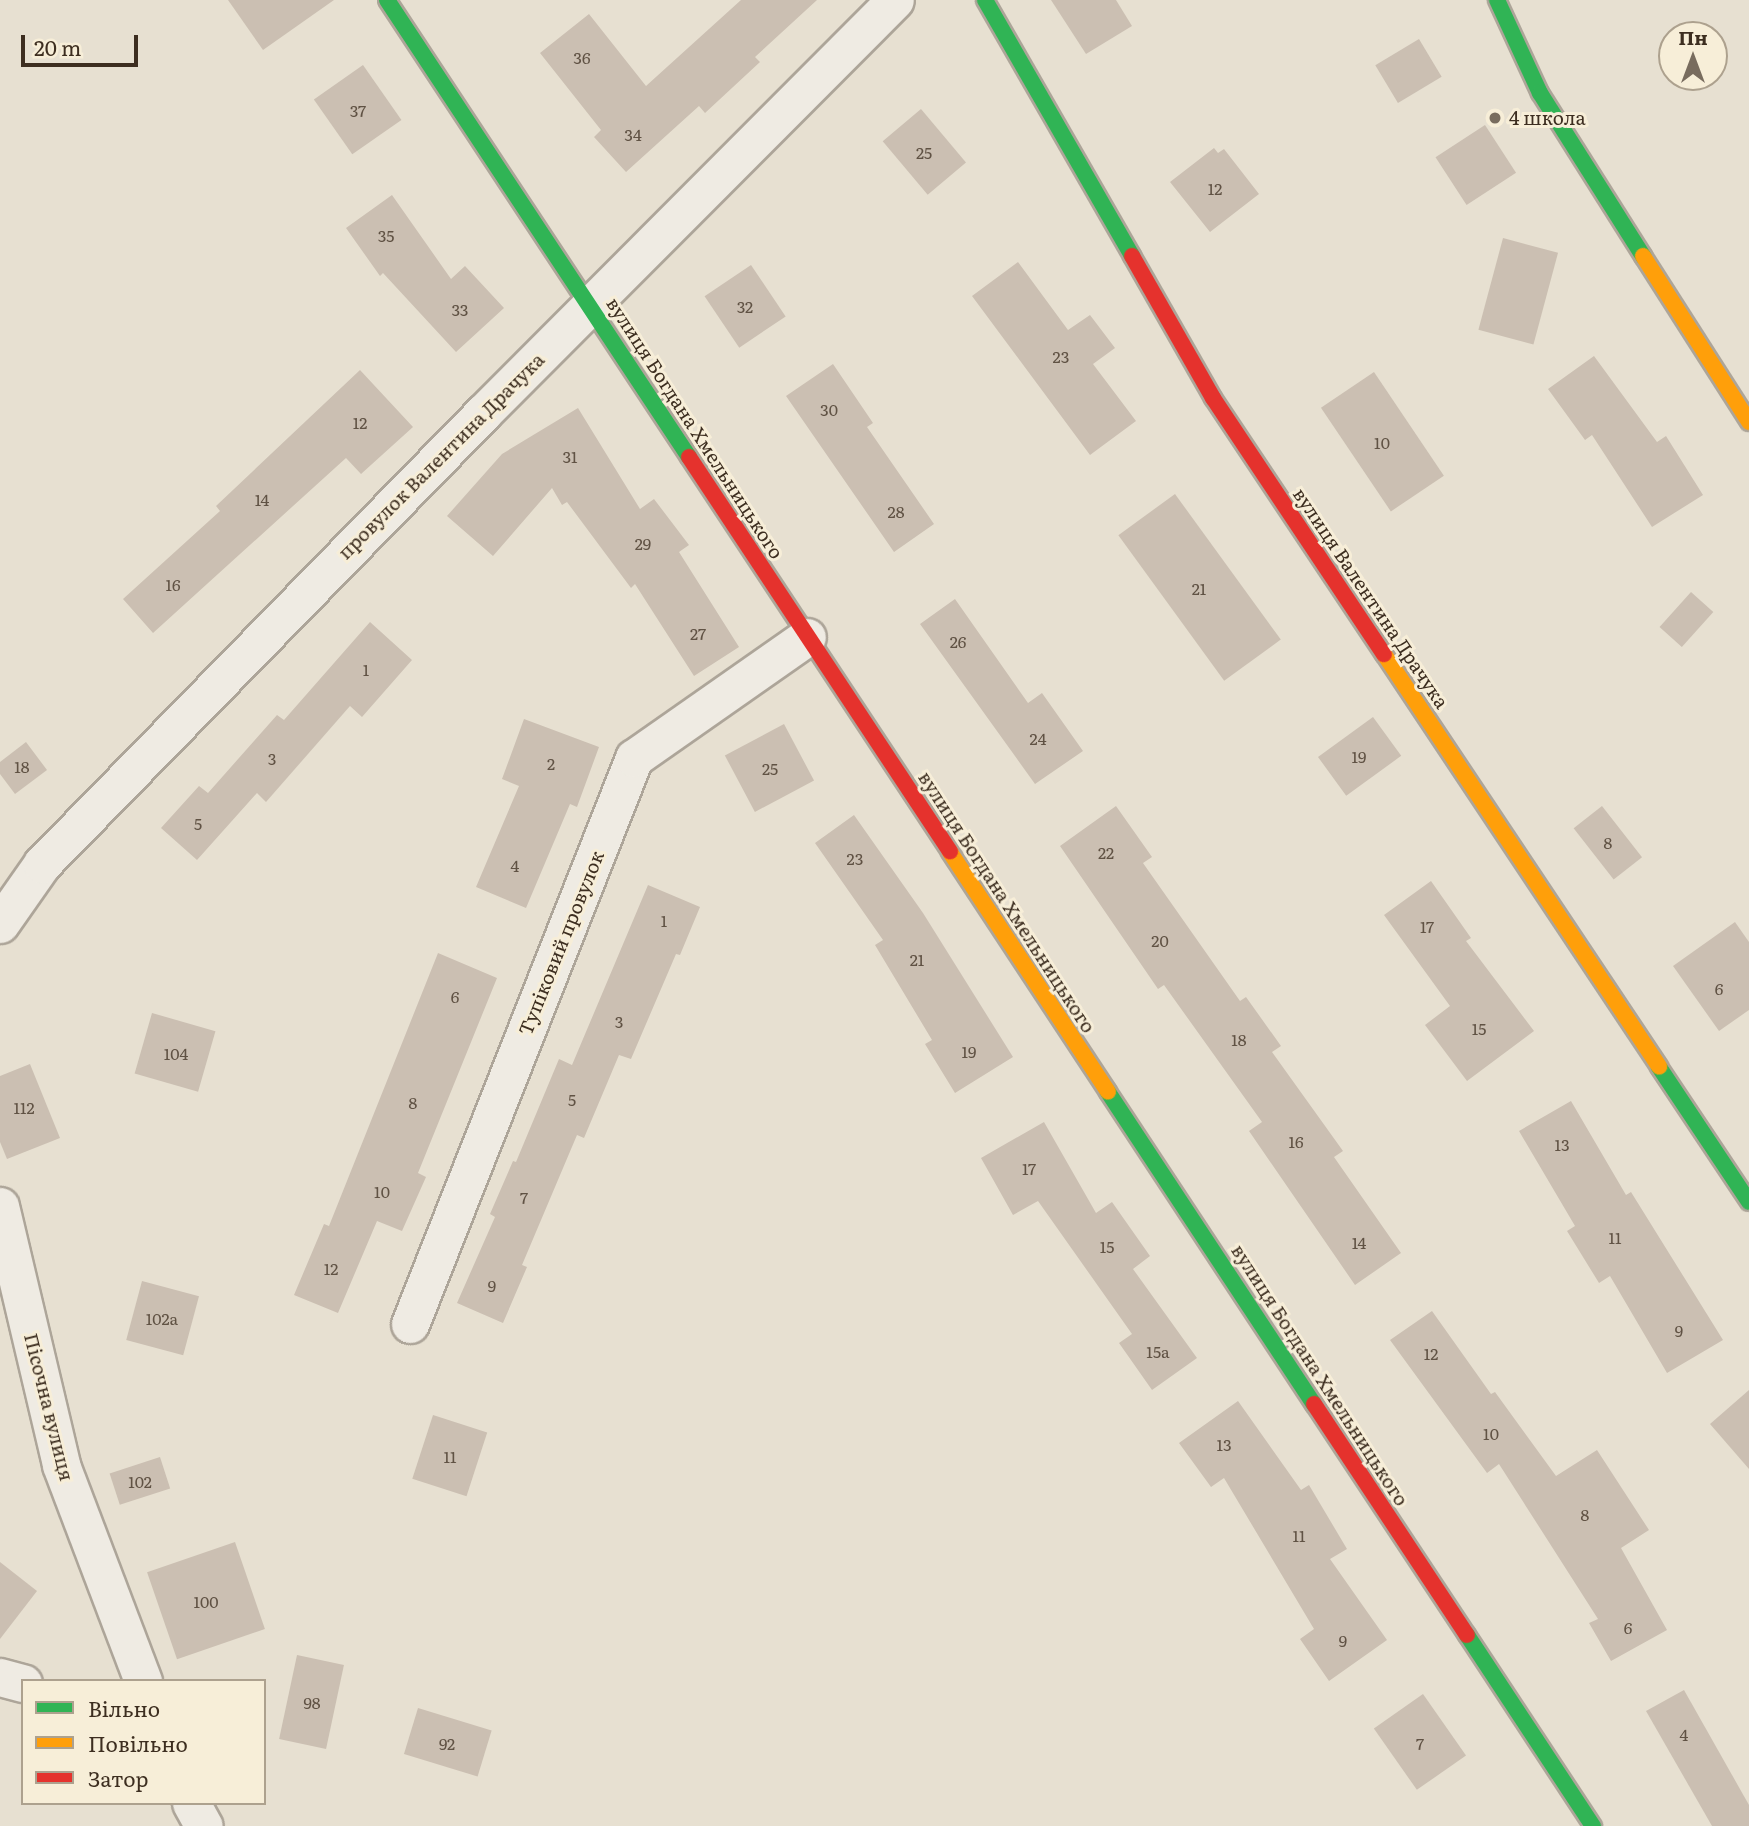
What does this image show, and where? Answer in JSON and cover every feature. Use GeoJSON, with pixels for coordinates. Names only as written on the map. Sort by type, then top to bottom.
{"type":"FeatureCollection","features":[{"type":"Feature","properties":{"kind":"street","name":"вулиця Богдана Хмельницького"},"geometry":{"type":"LineString","coordinates":[[387,0],[1593,1826]]}},
{"type":"Feature","properties":{"kind":"street","name":"провулок Валентина Драчука"},"geometry":{"type":"LineString","coordinates":[[0,924],[42,864],[895,0]]}},
{"type":"Feature","properties":{"kind":"street","name":"вулиця Валентина Драчука"},"geometry":{"type":"LineString","coordinates":[[985,0],[1213,398],[1749,1202]]}},
{"type":"Feature","properties":{"kind":"street"},"geometry":{"type":"LineString","coordinates":[[1497,0],[1540,93],[1749,422]]}},
{"type":"Feature","properties":{"kind":"street","name":"Тупіковий провулок"},"geometry":{"type":"LineString","coordinates":[[410,1324],[634,758],[807,637]]}},
{"type":"Feature","properties":{"kind":"street","name":"Пісочна вулиця"},"geometry":{"type":"LineString","coordinates":[[0,1206],[61,1465],[142,1679]]}},
{"type":"Feature","properties":{"kind":"street"},"geometry":{"type":"LineString","coordinates":[[0,1677],[21,1682]]}},
{"type":"Feature","properties":{"kind":"street"},"geometry":{"type":"LineString","coordinates":[[192,1805],[204,1826]]}},
{"type":"Feature","properties":{"kind":"building"},"geometry":{"type":"Polygon","coordinates":[[[228,0],[334,0],[263,50],[228,0]]]}},
{"type":"Feature","properties":{"kind":"building"},"geometry":{"type":"Polygon","coordinates":[[[741,0],[817,0],[755,57],[760,62],[705,113],[699,106],[626,172],[594,137],[601,130],[540,53],[589,14],[646,86],[741,0]]]}},
{"type":"Feature","properties":{"kind":"building"},"geometry":{"type":"Polygon","coordinates":[[[1051,0],[1116,0],[1132,26],[1086,54],[1051,0]]]}},
{"type":"Feature","properties":{"kind":"building"},"geometry":{"type":"Polygon","coordinates":[[[1419,39],[1442,77],[1398,103],[1375,65],[1419,39]]]}},
{"type":"Feature","properties":{"kind":"building"},"geometry":{"type":"Polygon","coordinates":[[[363,65],[401,120],[352,154],[314,99],[363,65]]]}},
{"type":"Feature","properties":{"kind":"building"},"geometry":{"type":"Polygon","coordinates":[[[921,109],[966,163],[928,195],[883,141],[921,109]]]}},
{"type":"Feature","properties":{"kind":"building"},"geometry":{"type":"Polygon","coordinates":[[[1485,125],[1516,173],[1467,205],[1436,157],[1485,125]]]}},
{"type":"Feature","properties":{"kind":"building"},"geometry":{"type":"Polygon","coordinates":[[[1214,148],[1218,153],[1224,149],[1259,194],[1210,232],[1170,182],[1214,148]]]}},
{"type":"Feature","properties":{"kind":"building"},"geometry":{"type":"Polygon","coordinates":[[[392,195],[451,279],[465,266],[504,308],[456,352],[383,273],[380,276],[346,228],[392,195]]]}},
{"type":"Feature","properties":{"kind":"building"},"geometry":{"type":"Polygon","coordinates":[[[1503,238],[1558,253],[1533,345],[1478,330],[1503,238]]]}},
{"type":"Feature","properties":{"kind":"building"},"geometry":{"type":"Polygon","coordinates":[[[1018,262],[1068,330],[1090,315],[1115,348],[1093,364],[1136,421],[1090,455],[972,296],[1018,262]]]}},
{"type":"Feature","properties":{"kind":"building"},"geometry":{"type":"Polygon","coordinates":[[[751,265],[786,316],[739,348],[705,296],[751,265]]]}},
{"type":"Feature","properties":{"kind":"building"},"geometry":{"type":"Polygon","coordinates":[[[1594,356],[1657,442],[1666,436],[1703,495],[1652,527],[1592,435],[1585,440],[1548,389],[1594,356]]]}},
{"type":"Feature","properties":{"kind":"building"},"geometry":{"type":"Polygon","coordinates":[[[833,364],[873,423],[867,427],[934,524],[894,552],[786,396],[833,364]]]}},
{"type":"Feature","properties":{"kind":"building"},"geometry":{"type":"Polygon","coordinates":[[[360,370],[413,427],[361,474],[346,458],[153,633],[123,599],[220,511],[216,506],[360,370]]]}},
{"type":"Feature","properties":{"kind":"building"},"geometry":{"type":"Polygon","coordinates":[[[1374,372],[1444,476],[1391,511],[1321,408],[1374,372]]]}},
{"type":"Feature","properties":{"kind":"building"},"geometry":{"type":"Polygon","coordinates":[[[578,408],[640,509],[654,499],[689,545],[679,552],[739,647],[694,676],[635,584],[631,588],[567,502],[562,505],[552,488],[493,556],[447,516],[502,454],[578,408]]]}},
{"type":"Feature","properties":{"kind":"building"},"geometry":{"type":"Polygon","coordinates":[[[1175,494],[1281,640],[1224,681],[1118,535],[1175,494]]]}},
{"type":"Feature","properties":{"kind":"building"},"geometry":{"type":"Polygon","coordinates":[[[1691,592],[1713,612],[1682,647],[1660,627],[1691,592]]]}},
{"type":"Feature","properties":{"kind":"building"},"geometry":{"type":"Polygon","coordinates":[[[955,599],[1028,703],[1042,693],[1083,751],[1035,784],[920,624],[955,599]]]}},
{"type":"Feature","properties":{"kind":"building"},"geometry":{"type":"Polygon","coordinates":[[[370,622],[412,660],[362,717],[350,706],[266,802],[257,793],[197,860],[161,828],[199,786],[208,793],[277,715],[284,720],[370,622]]]}},
{"type":"Feature","properties":{"kind":"building"},"geometry":{"type":"Polygon","coordinates":[[[1373,717],[1401,756],[1346,796],[1318,757],[1373,717]]]}},
{"type":"Feature","properties":{"kind":"building"},"geometry":{"type":"Polygon","coordinates":[[[524,719],[599,747],[577,807],[570,804],[526,908],[476,887],[519,786],[502,779],[524,719]]]}},
{"type":"Feature","properties":{"kind":"building"},"geometry":{"type":"Polygon","coordinates":[[[784,724],[814,781],[755,812],[725,755],[784,724]]]}},
{"type":"Feature","properties":{"kind":"building"},"geometry":{"type":"Polygon","coordinates":[[[26,742],[47,770],[15,794],[0,774],[0,762],[26,742]]]}},
{"type":"Feature","properties":{"kind":"building"},"geometry":{"type":"Polygon","coordinates":[[[1116,806],[1152,857],[1143,863],[1240,1001],[1246,997],[1281,1046],[1272,1052],[1343,1151],[1334,1157],[1401,1253],[1355,1285],[1249,1131],[1262,1122],[1164,985],[1158,989],[1060,846],[1116,806]]]}},
{"type":"Feature","properties":{"kind":"building"},"geometry":{"type":"Polygon","coordinates":[[[1602,806],[1642,857],[1614,879],[1574,828],[1602,806]]]}},
{"type":"Feature","properties":{"kind":"building"},"geometry":{"type":"Polygon","coordinates":[[[854,815],[923,913],[1013,1057],[955,1093],[925,1044],[932,1040],[875,945],[883,940],[815,843],[854,815]]]}},
{"type":"Feature","properties":{"kind":"building"},"geometry":{"type":"Polygon","coordinates":[[[1431,881],[1471,938],[1466,941],[1534,1031],[1467,1081],[1425,1025],[1450,1006],[1384,915],[1431,881]]]}},
{"type":"Feature","properties":{"kind":"building"},"geometry":{"type":"Polygon","coordinates":[[[648,885],[700,907],[680,955],[676,954],[631,1059],[619,1055],[584,1138],[577,1135],[522,1265],[527,1267],[503,1323],[457,1303],[495,1217],[490,1214],[513,1161],[516,1162],[559,1059],[572,1065],[648,885]]]}},
{"type":"Feature","properties":{"kind":"building"},"geometry":{"type":"Polygon","coordinates":[[[1735,922],[1749,942],[1749,1010],[1719,1031],[1673,966],[1735,922]]]}},
{"type":"Feature","properties":{"kind":"building"},"geometry":{"type":"Polygon","coordinates":[[[438,953],[497,978],[418,1173],[426,1177],[402,1231],[377,1221],[338,1313],[294,1295],[324,1224],[329,1226],[438,953]]]}},
{"type":"Feature","properties":{"kind":"building"},"geometry":{"type":"Polygon","coordinates":[[[152,1013],[215,1031],[198,1092],[135,1074],[152,1013]]]}},
{"type":"Feature","properties":{"kind":"building"},"geometry":{"type":"Polygon","coordinates":[[[30,1064],[60,1138],[7,1159],[0,1142],[0,1076],[30,1064]]]}},
{"type":"Feature","properties":{"kind":"building"},"geometry":{"type":"Polygon","coordinates":[[[1571,1101],[1626,1195],[1631,1192],[1723,1340],[1667,1373],[1610,1276],[1599,1283],[1567,1231],[1575,1226],[1519,1131],[1571,1101]]]}},
{"type":"Feature","properties":{"kind":"building"},"geometry":{"type":"Polygon","coordinates":[[[1044,1122],[1096,1213],[1112,1202],[1150,1256],[1133,1269],[1197,1358],[1152,1390],[1119,1343],[1132,1334],[1038,1201],[1013,1215],[981,1158],[1044,1122]]]}},
{"type":"Feature","properties":{"kind":"building"},"geometry":{"type":"Polygon","coordinates":[[[142,1281],[199,1296],[183,1355],[126,1340],[142,1281]]]}},
{"type":"Feature","properties":{"kind":"building"},"geometry":{"type":"Polygon","coordinates":[[[1432,1311],[1491,1394],[1495,1392],[1556,1476],[1597,1450],[1649,1530],[1621,1548],[1667,1630],[1611,1661],[1589,1623],[1598,1619],[1499,1464],[1487,1473],[1390,1340],[1432,1311]]]}},
{"type":"Feature","properties":{"kind":"building"},"geometry":{"type":"Polygon","coordinates":[[[1749,1390],[1749,1469],[1710,1424],[1749,1390]]]}},
{"type":"Feature","properties":{"kind":"building"},"geometry":{"type":"Polygon","coordinates":[[[1238,1401],[1301,1490],[1309,1485],[1347,1549],[1330,1559],[1387,1640],[1329,1681],[1300,1639],[1314,1629],[1224,1478],[1211,1487],[1179,1443],[1238,1401]]]}},
{"type":"Feature","properties":{"kind":"building"},"geometry":{"type":"Polygon","coordinates":[[[433,1415],[487,1433],[467,1496],[412,1479],[433,1415]]]}},
{"type":"Feature","properties":{"kind":"building"},"geometry":{"type":"Polygon","coordinates":[[[160,1457],[170,1488],[120,1505],[110,1473],[160,1457]]]}},
{"type":"Feature","properties":{"kind":"building"},"geometry":{"type":"Polygon","coordinates":[[[235,1542],[265,1629],[177,1659],[147,1572],[235,1542]]]}},
{"type":"Feature","properties":{"kind":"building"},"geometry":{"type":"Polygon","coordinates":[[[0,1562],[37,1591],[0,1639],[0,1562]]]}},
{"type":"Feature","properties":{"kind":"building"},"geometry":{"type":"Polygon","coordinates":[[[297,1655],[344,1665],[326,1749],[279,1739],[297,1655]]]}},
{"type":"Feature","properties":{"kind":"building"},"geometry":{"type":"Polygon","coordinates":[[[1684,1690],[1749,1805],[1749,1826],[1712,1826],[1646,1711],[1684,1690]]]}},
{"type":"Feature","properties":{"kind":"building"},"geometry":{"type":"Polygon","coordinates":[[[1423,1694],[1466,1755],[1417,1790],[1374,1728],[1423,1694]]]}},
{"type":"Feature","properties":{"kind":"building"},"geometry":{"type":"Polygon","coordinates":[[[418,1708],[492,1731],[478,1776],[404,1754],[418,1708]]]}},
{"type":"Feature","properties":{"kind":"traffic: fast"},"geometry":{"type":"LineString","coordinates":[[387,0],[689,457]]}},
{"type":"Feature","properties":{"kind":"traffic: fast"},"geometry":{"type":"LineString","coordinates":[[985,0],[1132,256]]}},
{"type":"Feature","properties":{"kind":"traffic: fast"},"geometry":{"type":"LineString","coordinates":[[1497,0],[1540,93],[1643,256]]}},
{"type":"Feature","properties":{"kind":"traffic: fast"},"geometry":{"type":"LineString","coordinates":[[1659,1067],[1749,1202]]}},
{"type":"Feature","properties":{"kind":"traffic: fast"},"geometry":{"type":"LineString","coordinates":[[1108,1092],[1314,1404]]}},
{"type":"Feature","properties":{"kind":"traffic: fast"},"geometry":{"type":"LineString","coordinates":[[1467,1635],[1593,1826]]}},
{"type":"Feature","properties":{"kind":"traffic: slow"},"geometry":{"type":"LineString","coordinates":[[1643,256],[1749,422]]}},
{"type":"Feature","properties":{"kind":"traffic: slow"},"geometry":{"type":"LineString","coordinates":[[1384,654],[1659,1067]]}},
{"type":"Feature","properties":{"kind":"traffic: slow"},"geometry":{"type":"LineString","coordinates":[[950,852],[1108,1092]]}},
{"type":"Feature","properties":{"kind":"traffic: jam"},"geometry":{"type":"LineString","coordinates":[[1132,256],[1213,398],[1384,654]]}},
{"type":"Feature","properties":{"kind":"traffic: jam"},"geometry":{"type":"LineString","coordinates":[[689,457],[950,852]]}},
{"type":"Feature","properties":{"kind":"traffic: jam"},"geometry":{"type":"LineString","coordinates":[[1314,1404],[1467,1635]]}},
{"type":"Feature","properties":{"kind":"place","name":"4 школа"},"geometry":{"type":"Point","coordinates":[1495,118]}}]}
